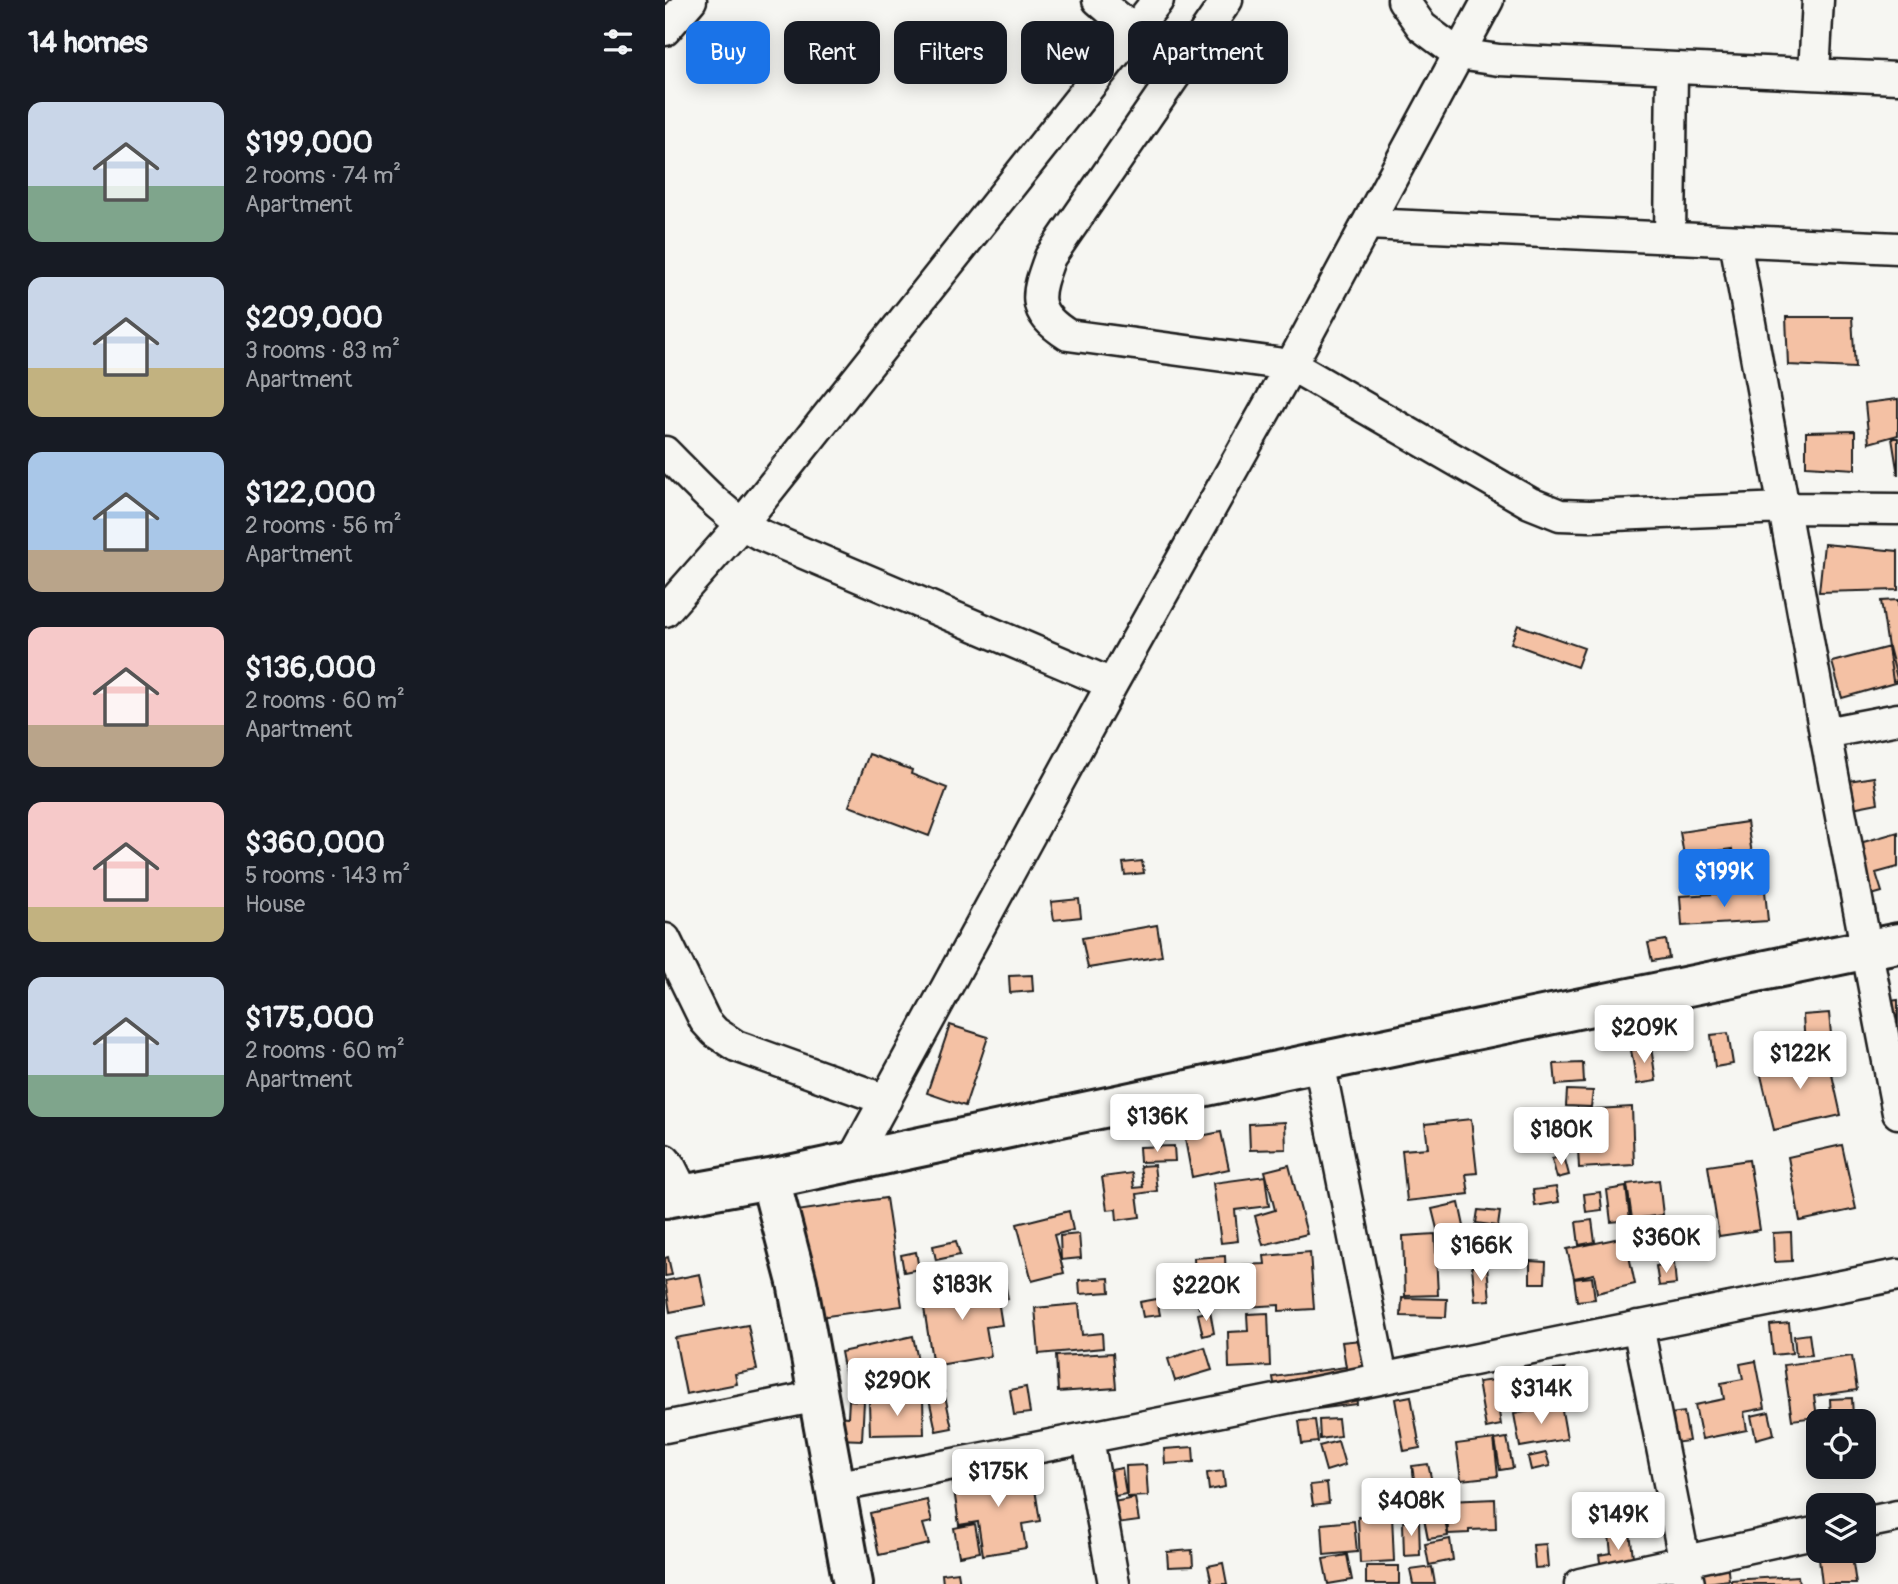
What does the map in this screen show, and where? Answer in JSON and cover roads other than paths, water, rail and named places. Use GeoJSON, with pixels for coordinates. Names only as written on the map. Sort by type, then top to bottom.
{"type":"FeatureCollection","features":[{"type":"Feature","properties":{"kind":"street"},"geometry":{"type":"LineString","coordinates":[[665,30],[691,0]]}},
{"type":"Feature","properties":{"kind":"street"},"geometry":{"type":"LineString","coordinates":[[1098,0],[1128,26]]}},
{"type":"Feature","properties":{"kind":"street"},"geometry":{"type":"LineString","coordinates":[[1142,21],[1158,0]]}},
{"type":"Feature","properties":{"kind":"street"},"geometry":{"type":"LineString","coordinates":[[1227,0],[1050,257],[1040,284],[1039,306],[1050,323],[1068,335],[1291,365],[1530,503],[1560,515],[1898,509]]}},
{"type":"Feature","properties":{"kind":"street"},"geometry":{"type":"LineString","coordinates":[[1403,0],[1422,27],[1458,54],[1499,60],[1672,70],[1898,78]]}},
{"type":"Feature","properties":{"kind":"street"},"geometry":{"type":"LineString","coordinates":[[852,1161],[1112,684],[1291,365],[1488,0]]}},
{"type":"Feature","properties":{"kind":"street"},"geometry":{"type":"LineString","coordinates":[[1814,73],[1818,0]]}},
{"type":"Feature","properties":{"kind":"street"},"geometry":{"type":"LineString","coordinates":[[665,611],[741,525],[1128,39]]}},
{"type":"Feature","properties":{"kind":"street"},"geometry":{"type":"LineString","coordinates":[[1670,238],[1672,70]]}},
{"type":"Feature","properties":{"kind":"street"},"geometry":{"type":"LineString","coordinates":[[1367,224],[1898,248]]}},
{"type":"Feature","properties":{"kind":"street"},"geometry":{"type":"LineString","coordinates":[[1735,241],[1825,733],[1882,946],[1898,1113]]}},
{"type":"Feature","properties":{"kind":"street"},"geometry":{"type":"LineString","coordinates":[[665,452],[741,525],[1112,684]]}},
{"type":"Feature","properties":{"kind":"street"},"geometry":{"type":"LineString","coordinates":[[1825,733],[1898,719]]}},
{"type":"Feature","properties":{"kind":"street"},"geometry":{"type":"LineString","coordinates":[[665,939],[705,1021],[715,1032],[736,1046],[885,1100]]}},
{"type":"Feature","properties":{"kind":"street"},"geometry":{"type":"LineString","coordinates":[[665,1160],[670,1166],[675,1196],[771,1179],[1882,946]]}},
{"type":"Feature","properties":{"kind":"street"},"geometry":{"type":"LineString","coordinates":[[1319,1062],[1381,1378]]}},
{"type":"Feature","properties":{"kind":"street"},"geometry":{"type":"LineString","coordinates":[[771,1179],[797,1282],[853,1584]]}},
{"type":"Feature","properties":{"kind":"street"},"geometry":{"type":"LineString","coordinates":[[834,1487],[1088,1439],[1898,1275]]}},
{"type":"Feature","properties":{"kind":"street"},"geometry":{"type":"LineString","coordinates":[[1638,1326],[1687,1572]]}},
{"type":"Feature","properties":{"kind":"street"},"geometry":{"type":"LineString","coordinates":[[665,1427],[818,1396]]}},
{"type":"Feature","properties":{"kind":"street"},"geometry":{"type":"LineString","coordinates":[[1088,1439],[1114,1584]]}},
{"type":"Feature","properties":{"kind":"street"},"geometry":{"type":"LineString","coordinates":[[1876,1521],[1898,1516]]}},
{"type":"Feature","properties":{"kind":"street"},"geometry":{"type":"LineString","coordinates":[[1580,1584],[1687,1572],[1806,1536]]}}]}
